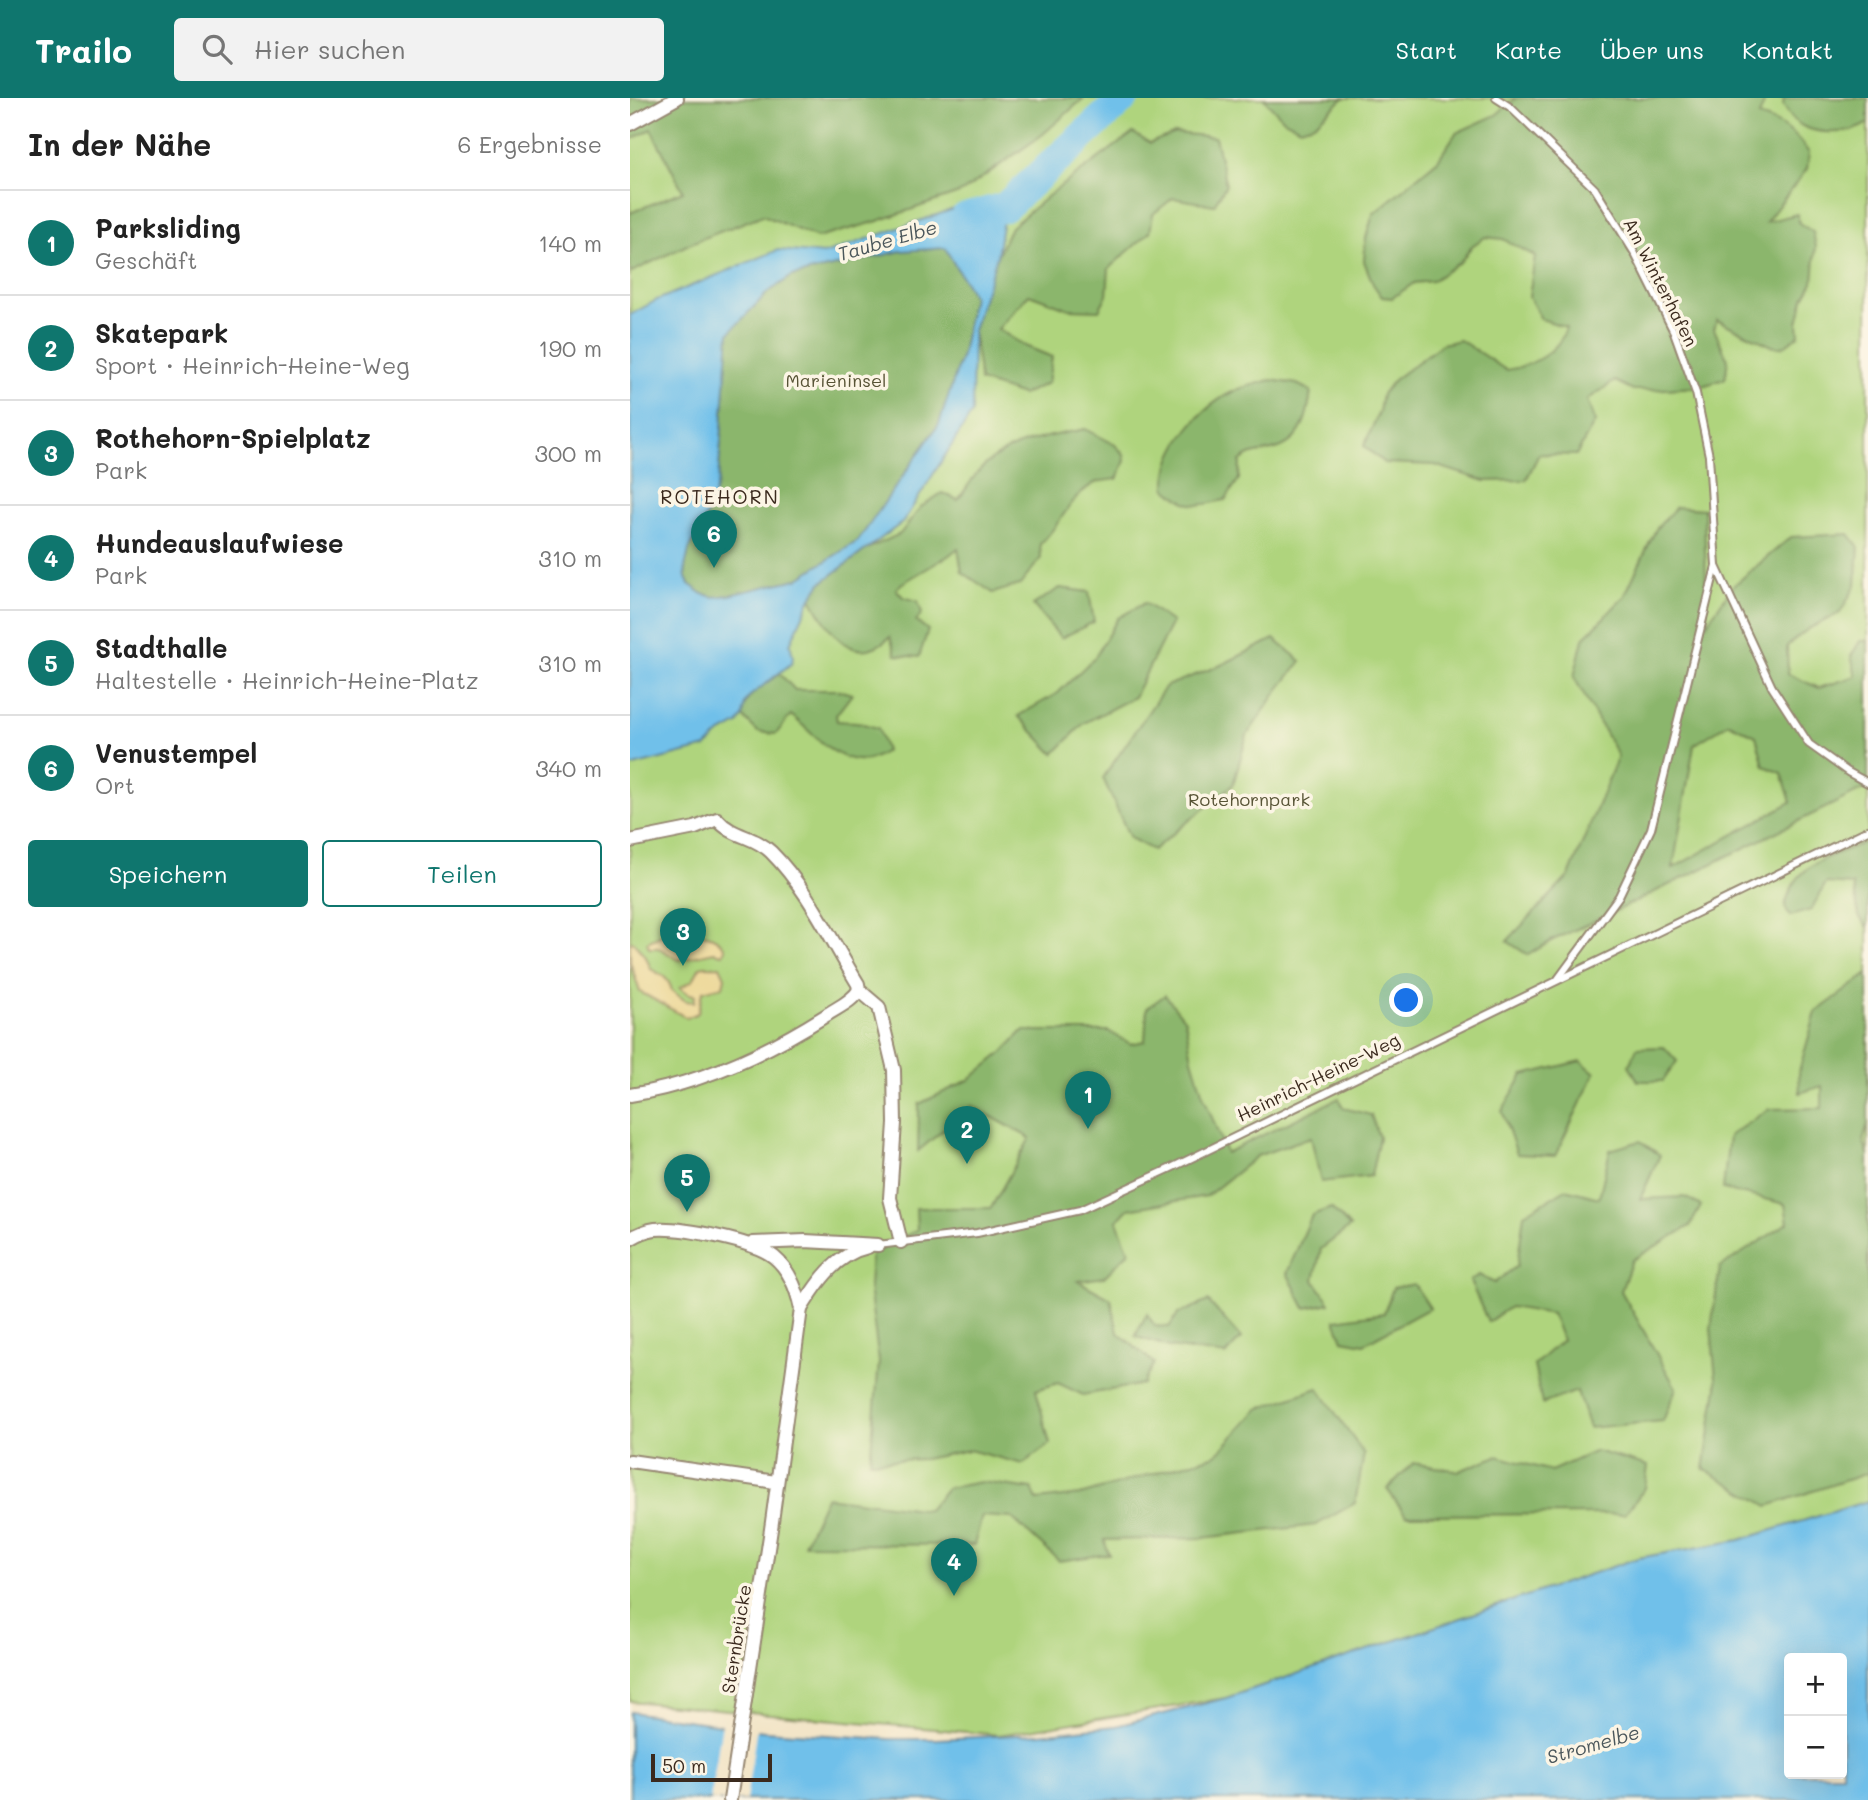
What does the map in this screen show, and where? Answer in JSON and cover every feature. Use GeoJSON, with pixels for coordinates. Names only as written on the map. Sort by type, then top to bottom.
{"type":"FeatureCollection","features":[{"type":"Feature","properties":{"kind":"street"},"geometry":{"type":"LineString","coordinates":[[630,124],[677,98]]}},
{"type":"Feature","properties":{"kind":"street"},"geometry":{"type":"LineString","coordinates":[[630,841],[695,828],[717,819],[736,834],[753,838],[770,850],[795,882],[858,984],[859,990],[855,997],[816,1021],[741,1062],[694,1080],[630,1095]]}},
{"type":"Feature","properties":{"kind":"street"},"geometry":{"type":"LineString","coordinates":[[859,990],[879,1006],[894,1070],[895,1124],[890,1198],[901,1242]]}},
{"type":"Feature","properties":{"kind":"street"},"geometry":{"type":"LineString","coordinates":[[630,1239],[645,1231],[657,1229],[680,1230],[748,1243],[766,1252],[781,1265],[797,1292],[801,1309]]}},
{"type":"Feature","properties":{"kind":"street","name":"Heinrich-Heine-Weg"},"geometry":{"type":"LineString","coordinates":[[748,1243],[805,1241],[878,1245]]}},
{"type":"Feature","properties":{"kind":"street","name":"Heinrich-Heine-Weg"},"geometry":{"type":"LineString","coordinates":[[801,1309],[821,1279],[841,1259],[859,1249],[878,1245]]}},
{"type":"Feature","properties":{"kind":"street","name":"Sternbrücke"},"geometry":{"type":"LineString","coordinates":[[730,1800],[801,1309]]}},
{"type":"Feature","properties":{"kind":"street"},"geometry":{"type":"LineString","coordinates":[[630,1461],[776,1482]]}},
{"type":"Feature","properties":{"kind":"lane","name":"Am Winterhafen"},"geometry":{"type":"LineString","coordinates":[[1496,98],[1510,107],[1595,189],[1634,252],[1674,332],[1696,393],[1709,456],[1716,566],[1651,829],[1619,896],[1557,980]]}},
{"type":"Feature","properties":{"kind":"lane","name":"Am Winterhafen"},"geometry":{"type":"LineString","coordinates":[[1716,566],[1772,687],[1809,744],[1868,783]]}},
{"type":"Feature","properties":{"kind":"lane","name":"Heinrich-Heine-Weg"},"geometry":{"type":"LineString","coordinates":[[878,1245],[977,1233],[1080,1210],[1868,830]]}},
{"type":"Feature","properties":{"kind":"green space","name":"Rotehornpark"},"geometry":{"type":"Polygon","coordinates":[[[630,98],[1868,98],[1868,1501],[1740,1540],[1638,1558],[1226,1698],[999,1735],[630,1701],[630,98]]]}},
{"type":"Feature","properties":{"kind":"green space"},"geometry":{"type":"Polygon","coordinates":[[[630,98],[1084,98],[1042,135],[962,192],[875,222],[817,238],[763,215],[691,243],[630,273],[630,213],[683,191],[651,129],[630,140],[630,98]]]}},
{"type":"Feature","properties":{"kind":"green space"},"geometry":{"type":"Polygon","coordinates":[[[1263,98],[1344,98],[1314,124],[1300,128],[1284,120],[1263,98]]]}},
{"type":"Feature","properties":{"kind":"green space"},"geometry":{"type":"Polygon","coordinates":[[[1516,98],[1766,98],[1759,116],[1788,130],[1809,153],[1807,169],[1766,222],[1797,214],[1799,223],[1813,232],[1816,246],[1813,282],[1804,298],[1798,323],[1799,335],[1783,347],[1774,347],[1717,320],[1714,329],[1728,360],[1725,379],[1699,387],[1647,390],[1633,390],[1615,381],[1587,400],[1595,422],[1576,455],[1539,454],[1526,480],[1485,481],[1435,465],[1384,463],[1364,446],[1379,412],[1382,394],[1394,380],[1442,344],[1460,340],[1506,370],[1525,366],[1543,357],[1563,336],[1566,327],[1541,319],[1529,297],[1535,256],[1503,239],[1485,237],[1472,246],[1461,261],[1432,281],[1414,283],[1392,298],[1382,297],[1373,284],[1364,261],[1366,238],[1373,214],[1438,160],[1456,133],[1496,115],[1516,98]]]}},
{"type":"Feature","properties":{"kind":"green space"},"geometry":{"type":"Polygon","coordinates":[[[1784,98],[1868,98],[1868,123],[1841,132],[1809,129],[1792,117],[1783,105],[1784,98]]]}},
{"type":"Feature","properties":{"kind":"green space"},"geometry":{"type":"Polygon","coordinates":[[[1133,133],[1150,143],[1175,133],[1215,137],[1226,185],[1214,205],[1173,198],[1153,214],[1150,232],[1109,268],[1107,295],[1099,310],[1069,309],[1029,294],[998,329],[1025,346],[1052,357],[1048,383],[1022,395],[980,381],[973,330],[997,256],[1011,227],[1133,133]]]}},
{"type":"Feature","properties":{"kind":"green space","name":"Marieninsel"},"geometry":{"type":"Polygon","coordinates":[[[945,248],[973,296],[962,355],[939,424],[858,541],[797,579],[714,597],[703,594],[689,584],[685,567],[689,550],[712,504],[718,481],[729,332],[767,293],[792,276],[901,251],[945,248]]]}},
{"type":"Feature","properties":{"kind":"green space"},"geometry":{"type":"Polygon","coordinates":[[[1271,380],[1297,384],[1311,391],[1306,418],[1292,440],[1276,449],[1253,454],[1240,461],[1239,479],[1225,500],[1206,504],[1187,503],[1166,488],[1167,473],[1179,443],[1200,416],[1226,396],[1271,380]]]}},
{"type":"Feature","properties":{"kind":"green space"},"geometry":{"type":"Polygon","coordinates":[[[1085,429],[1114,444],[1124,454],[1125,461],[1117,479],[1095,483],[1072,503],[1040,544],[1041,558],[1020,585],[993,593],[962,572],[958,548],[896,589],[903,597],[918,601],[922,613],[916,621],[928,630],[919,657],[896,655],[890,637],[864,650],[853,648],[833,633],[811,598],[821,583],[867,549],[900,534],[921,507],[942,493],[958,500],[977,473],[1000,454],[1027,442],[1085,429]]]}},
{"type":"Feature","properties":{"kind":"green space"},"geometry":{"type":"Polygon","coordinates":[[[1676,507],[1704,509],[1707,623],[1733,586],[1791,537],[1849,534],[1859,547],[1856,585],[1840,613],[1808,629],[1787,646],[1788,674],[1819,688],[1856,676],[1851,656],[1860,641],[1868,641],[1868,787],[1553,940],[1528,955],[1507,941],[1569,876],[1618,756],[1574,677],[1583,639],[1624,597],[1656,529],[1676,507]],[[1729,723],[1694,745],[1673,868],[1791,802],[1782,773],[1764,766],[1756,736],[1729,723]]]}},
{"type":"Feature","properties":{"kind":"green space"},"geometry":{"type":"Polygon","coordinates":[[[1060,588],[1089,592],[1094,622],[1061,638],[1033,605],[1060,588]]]}},
{"type":"Feature","properties":{"kind":"green space"},"geometry":{"type":"Polygon","coordinates":[[[1145,603],[1172,622],[1134,697],[1084,723],[1054,754],[1018,716],[1058,693],[1095,657],[1118,618],[1145,603]]]}},
{"type":"Feature","properties":{"kind":"green space"},"geometry":{"type":"Polygon","coordinates":[[[1274,639],[1301,661],[1247,735],[1233,785],[1153,850],[1130,838],[1103,778],[1166,686],[1219,666],[1274,639]]]}},
{"type":"Feature","properties":{"kind":"green space"},"geometry":{"type":"Polygon","coordinates":[[[780,674],[795,690],[838,690],[852,694],[836,715],[837,721],[856,722],[878,728],[886,751],[872,758],[846,758],[834,752],[791,715],[776,734],[758,732],[743,717],[746,702],[755,691],[780,674]]]}},
{"type":"Feature","properties":{"kind":"green space"},"geometry":{"type":"Polygon","coordinates":[[[1868,841],[1868,928],[1859,916],[1853,885],[1826,883],[1811,910],[1790,916],[1785,907],[1790,892],[1805,870],[1827,857],[1868,841]]]}},
{"type":"Feature","properties":{"kind":"green space"},"geometry":{"type":"Polygon","coordinates":[[[1868,974],[1868,1124],[1863,1140],[1868,1154],[1868,1473],[1768,1506],[1704,1469],[1717,1388],[1711,1328],[1720,1267],[1788,1223],[1785,1204],[1723,1189],[1729,1136],[1769,1109],[1822,1108],[1822,1086],[1800,1093],[1799,1071],[1816,1012],[1868,974]]]}},
{"type":"Feature","properties":{"kind":"green space"},"geometry":{"type":"Polygon","coordinates":[[[1165,995],[1185,1020],[1192,1059],[1202,1092],[1226,1153],[1339,1098],[1343,1108],[1371,1115],[1379,1137],[1371,1176],[1321,1182],[1311,1137],[1257,1156],[1207,1196],[1128,1209],[1117,1221],[1129,1252],[1104,1277],[1078,1281],[1111,1299],[1118,1333],[1154,1363],[1143,1384],[1083,1395],[1058,1383],[1036,1390],[1050,1444],[1023,1464],[969,1450],[924,1459],[870,1461],[879,1362],[869,1287],[871,1254],[917,1230],[916,1208],[991,1208],[1030,1138],[972,1106],[918,1151],[919,1104],[969,1080],[1003,1052],[1023,1031],[1108,1031],[1131,1044],[1145,1041],[1147,1008],[1165,995]]]}},
{"type":"Feature","properties":{"kind":"green space"},"geometry":{"type":"Polygon","coordinates":[[[1664,1047],[1677,1061],[1663,1081],[1638,1081],[1629,1065],[1637,1048],[1664,1047]]]}},
{"type":"Feature","properties":{"kind":"green space"},"geometry":{"type":"Polygon","coordinates":[[[1581,1061],[1595,1073],[1555,1156],[1517,1154],[1502,1111],[1523,1075],[1581,1061]]]}},
{"type":"Feature","properties":{"kind":"green space"},"geometry":{"type":"Polygon","coordinates":[[[1640,1141],[1660,1155],[1640,1199],[1685,1197],[1701,1206],[1690,1226],[1632,1260],[1621,1291],[1676,1388],[1663,1421],[1589,1428],[1577,1391],[1542,1404],[1534,1365],[1562,1340],[1552,1314],[1510,1307],[1488,1322],[1470,1281],[1479,1275],[1494,1283],[1517,1266],[1524,1214],[1566,1189],[1599,1198],[1610,1150],[1640,1141]]]}},
{"type":"Feature","properties":{"kind":"green space"},"geometry":{"type":"Polygon","coordinates":[[[1331,1208],[1350,1227],[1321,1249],[1314,1280],[1330,1303],[1305,1308],[1287,1273],[1312,1215],[1331,1208]]]}},
{"type":"Feature","properties":{"kind":"green space"},"geometry":{"type":"Polygon","coordinates":[[[1414,1284],[1430,1308],[1364,1344],[1343,1340],[1335,1320],[1384,1313],[1393,1288],[1414,1284]]]}},
{"type":"Feature","properties":{"kind":"green space"},"geometry":{"type":"Polygon","coordinates":[[[1208,1301],[1241,1338],[1226,1355],[1169,1347],[1135,1336],[1147,1314],[1155,1326],[1169,1327],[1178,1314],[1208,1301]]]}},
{"type":"Feature","properties":{"kind":"green space"},"geometry":{"type":"Polygon","coordinates":[[[1318,1388],[1364,1454],[1355,1503],[1316,1525],[1202,1538],[1104,1540],[1109,1554],[1059,1561],[1012,1518],[982,1516],[974,1545],[804,1544],[826,1497],[928,1510],[947,1488],[981,1482],[1032,1489],[1037,1500],[1080,1495],[1216,1455],[1258,1409],[1318,1388]]]}},
{"type":"Feature","properties":{"kind":"green space"},"geometry":{"type":"Polygon","coordinates":[[[1596,1451],[1648,1466],[1645,1488],[1625,1514],[1406,1515],[1387,1489],[1413,1463],[1459,1471],[1497,1456],[1551,1471],[1596,1451]]]}},
{"type":"Feature","properties":{"kind":"sand"},"geometry":{"type":"Polygon","coordinates":[[[662,935],[681,945],[695,936],[708,935],[725,948],[723,954],[714,952],[679,960],[659,948],[649,948],[647,942],[662,935]]]}},
{"type":"Feature","properties":{"kind":"sand"},"geometry":{"type":"Polygon","coordinates":[[[633,942],[646,957],[651,969],[664,977],[672,991],[686,1001],[694,1002],[695,995],[680,988],[693,980],[700,967],[720,966],[725,977],[723,986],[703,991],[698,1013],[687,1018],[640,992],[630,962],[630,943],[633,942]]]}},
{"type":"Feature","properties":{"kind":"water"},"geometry":{"type":"Polygon","coordinates":[[[971,203],[1005,207],[997,256],[973,330],[972,413],[903,522],[821,583],[811,598],[790,644],[792,663],[750,696],[738,724],[718,735],[707,747],[630,767],[630,315],[657,300],[778,250],[824,254],[971,203]],[[945,248],[901,251],[792,276],[767,293],[729,333],[718,481],[712,504],[689,550],[685,567],[689,584],[703,594],[714,597],[797,579],[858,541],[939,424],[962,355],[973,296],[945,248]]]}},
{"type":"Feature","properties":{"kind":"water","name":"Stromelbe"},"geometry":{"type":"Polygon","coordinates":[[[1868,1501],[1868,1800],[630,1800],[630,1712],[764,1731],[889,1739],[1039,1734],[1116,1726],[1226,1698],[1638,1558],[1740,1540],[1868,1501]]]}},
{"type":"Feature","properties":{"kind":"pier"},"geometry":{"type":"Polygon","coordinates":[[[722,1723],[757,1727],[746,1800],[710,1800],[722,1723]]]}},
{"type":"Feature","properties":{"kind":"waterway","name":"Taube Elbe"},"geometry":{"type":"LineString","coordinates":[[965,218],[1005,207],[1124,98]]}},
{"type":"Feature","properties":{"kind":"place","name":"Venustempel"},"geometry":{"type":"Point","coordinates":[714,568]}},
{"type":"Feature","properties":{"kind":"place","name":"Rothehorn-Spielplatz"},"geometry":{"type":"Point","coordinates":[683,966]}},
{"type":"Feature","properties":{"kind":"place","name":"Parksliding"},"geometry":{"type":"Point","coordinates":[1088,1129]}},
{"type":"Feature","properties":{"kind":"place","name":"Skatepark"},"geometry":{"type":"Point","coordinates":[967,1164]}},
{"type":"Feature","properties":{"kind":"place","name":"Stadthalle"},"geometry":{"type":"Point","coordinates":[687,1212]}},
{"type":"Feature","properties":{"kind":"place","name":"Hundeauslaufwiese"},"geometry":{"type":"Point","coordinates":[954,1596]}},
{"type":"Feature","properties":{"kind":"district","name":"ROTEHORN"},"geometry":{"type":"Point","coordinates":[720,496]}}]}
